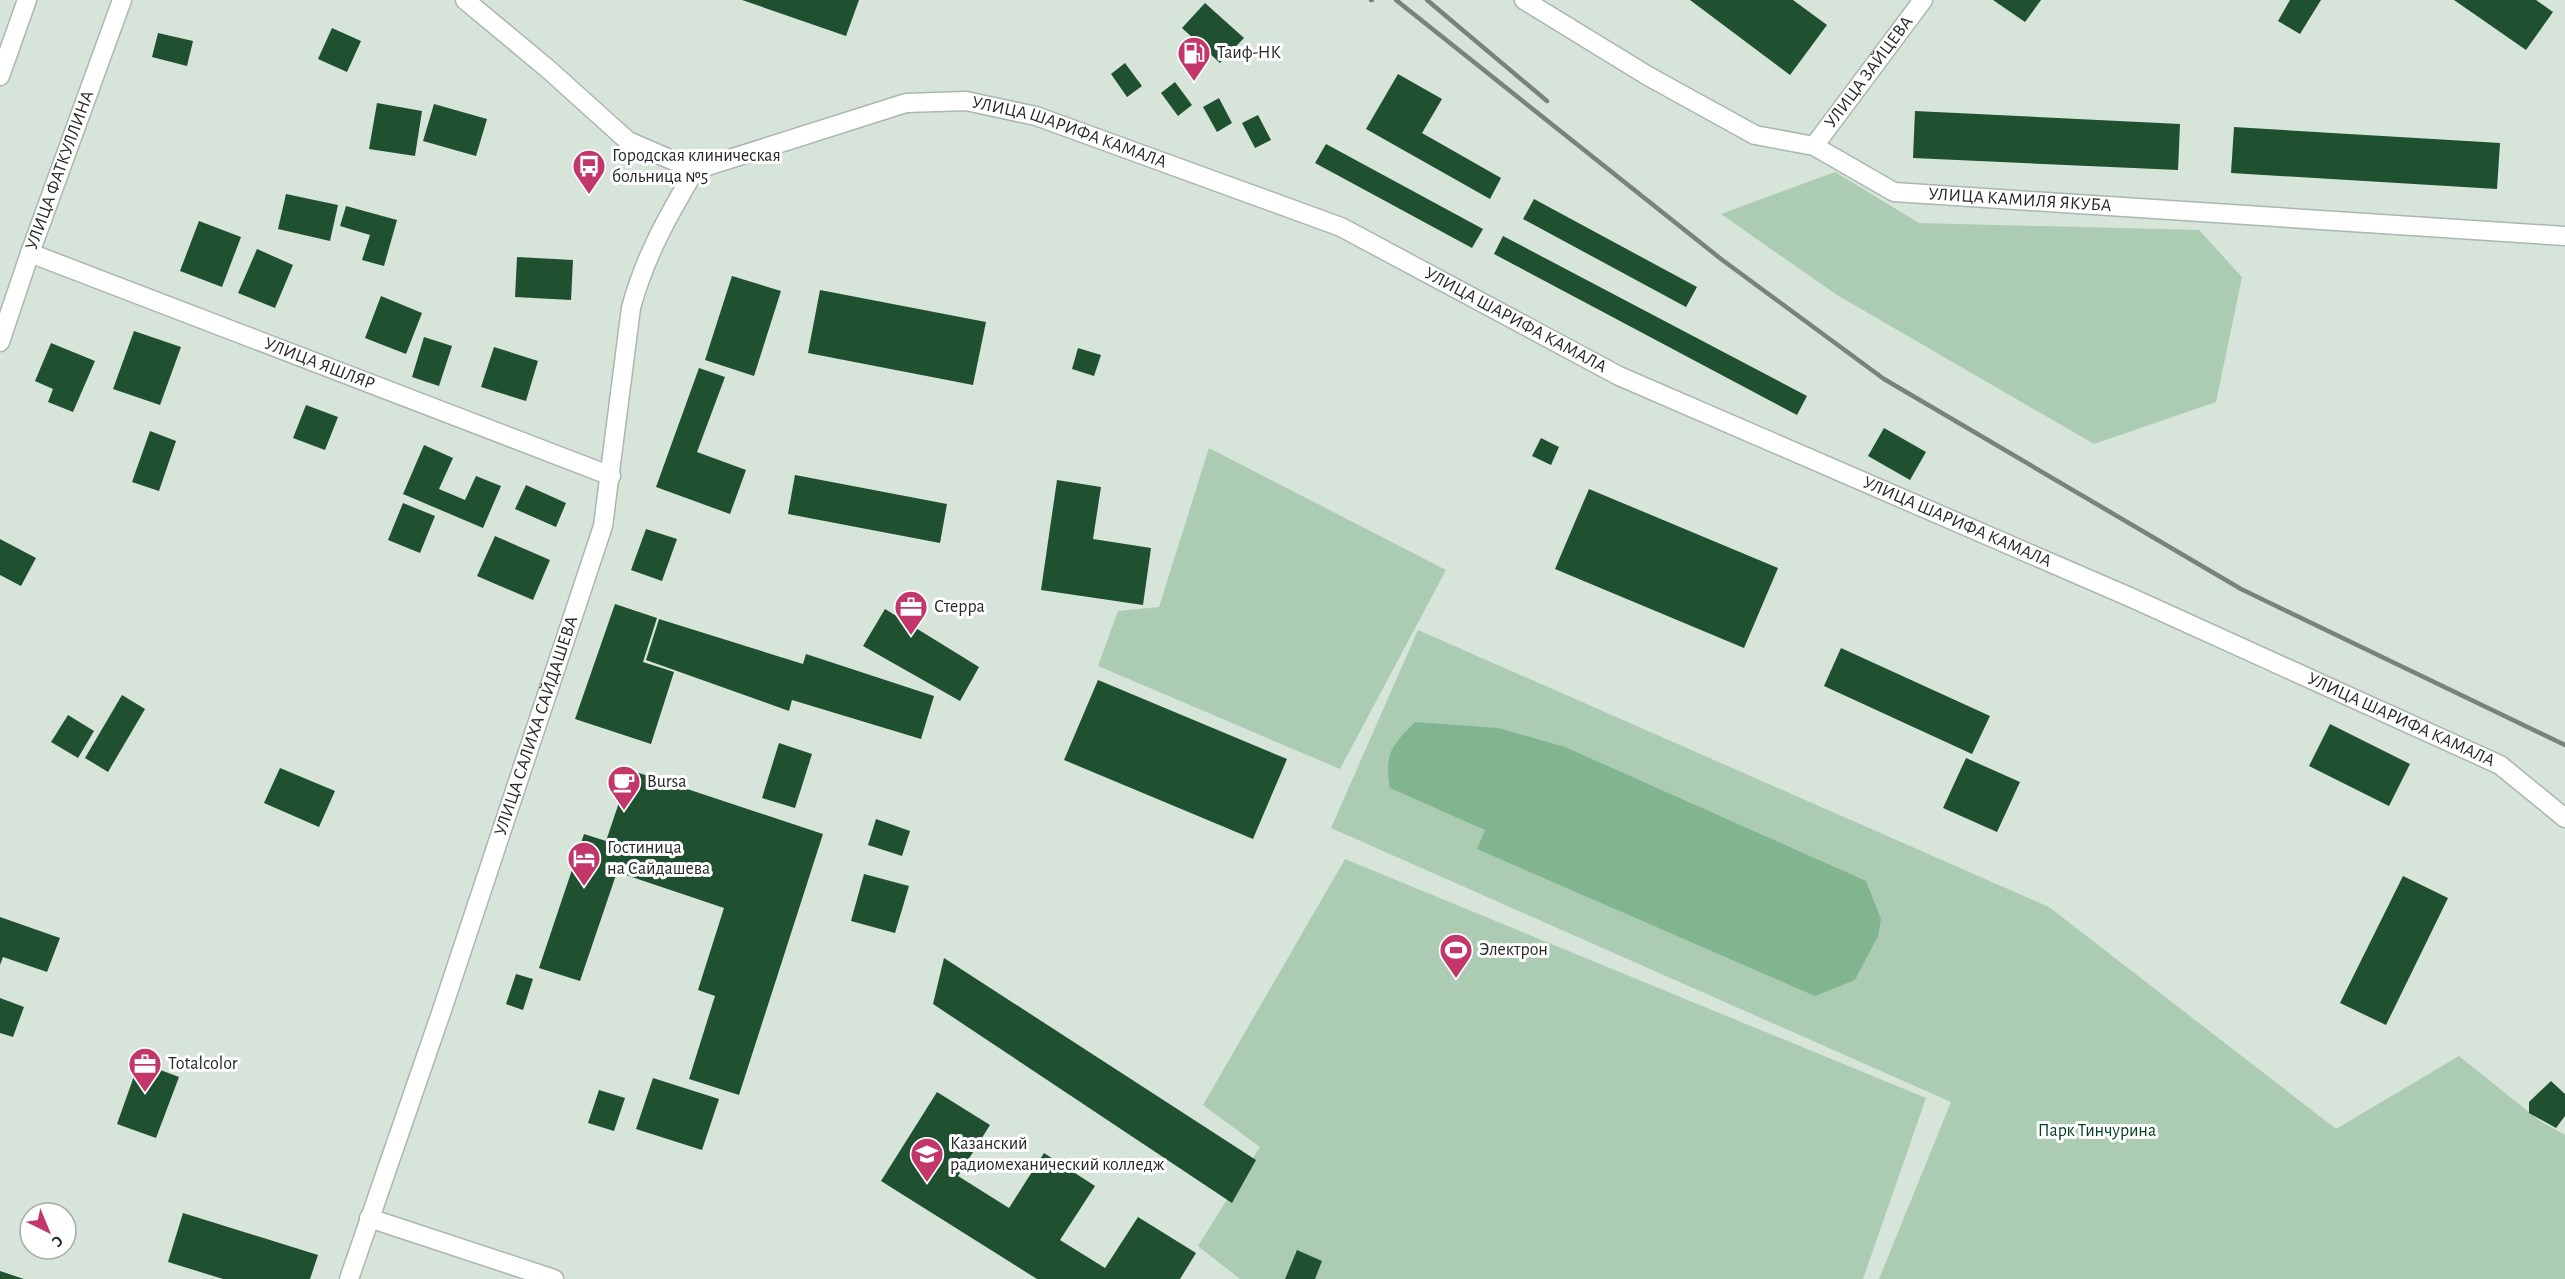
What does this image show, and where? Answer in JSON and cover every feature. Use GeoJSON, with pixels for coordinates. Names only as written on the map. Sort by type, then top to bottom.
{"type":"FeatureCollection","features":[{"type":"Feature","properties":{"kind":"street"},"geometry":{"type":"LineString","coordinates":[[0,76],[27,0]]}},
{"type":"Feature","properties":{"kind":"street","name":"УЛИЦА ФАТКУЛЛИНА"},"geometry":{"type":"LineString","coordinates":[[0,342],[122,0]]}},
{"type":"Feature","properties":{"kind":"street"},"geometry":{"type":"LineString","coordinates":[[465,0],[548,69],[628,141],[695,170]]}},
{"type":"Feature","properties":{"kind":"street","name":"УЛИЦА КАМИЛЯ ЯКУБА"},"geometry":{"type":"LineString","coordinates":[[1524,0],[1648,76],[1755,135],[1814,146],[1894,192],[2565,236]]}},
{"type":"Feature","properties":{"kind":"street","name":"УЛИЦА ЗАЙЦЕВА"},"geometry":{"type":"LineString","coordinates":[[1814,146],[1923,0]]}},
{"type":"Feature","properties":{"kind":"street","name":"УЛИЦА ШАРИФА КАМАЛА"},"geometry":{"type":"LineString","coordinates":[[695,170],[906,104],[966,101],[1036,116],[1341,227],[1619,376],[2132,598],[2500,765],[2565,819]]}},
{"type":"Feature","properties":{"kind":"street","name":"УЛИЦА САЛИХА САЙДАШЕВА"},"geometry":{"type":"LineString","coordinates":[[349,1279],[442,1010],[603,526],[631,308],[639,278],[649,251],[695,170]]}},
{"type":"Feature","properties":{"kind":"street","name":"УЛИЦА ЯШЛЯР"},"geometry":{"type":"LineString","coordinates":[[30,253],[611,476]]}},
{"type":"Feature","properties":{"kind":"street"},"geometry":{"type":"LineString","coordinates":[[369,1218],[554,1279]]}},
{"type":"Feature","properties":{"kind":"green space"},"geometry":{"type":"Polygon","coordinates":[[[1835,172],[1919,223],[2199,230],[2242,277],[2216,402],[2094,444],[1837,295],[1721,214],[1835,172]]]}},
{"type":"Feature","properties":{"kind":"green space"},"geometry":{"type":"Polygon","coordinates":[[[1209,448],[1446,570],[1340,769],[1098,666],[1118,611],[1159,607],[1209,448]]]}},
{"type":"Feature","properties":{"kind":"green space","name":"Парк Тинчурина"},"geometry":{"type":"Polygon","coordinates":[[[1418,630],[2049,907],[2336,1129],[2459,1056],[2540,1121],[2565,1135],[2565,1279],[1879,1279],[1951,1102],[1331,828],[1418,630]]]}},
{"type":"Feature","properties":{"kind":"green space","name":"Электрон"},"geometry":{"type":"Polygon","coordinates":[[[1345,859],[1926,1098],[1863,1279],[1240,1279],[1198,1246],[1260,1147],[1203,1105],[1345,859]]]}},
{"type":"Feature","properties":{"kind":"shaded area"},"geometry":{"type":"Polygon","coordinates":[[[1415,722],[1498,728],[1565,747],[1866,881],[1881,919],[1878,936],[1855,980],[1815,996],[1477,849],[1485,830],[1390,788],[1388,767],[1391,751],[1415,722]]]}},
{"type":"Feature","properties":{"kind":"building"},"geometry":{"type":"Polygon","coordinates":[[[742,0],[859,0],[846,36],[742,0]]]}},
{"type":"Feature","properties":{"kind":"building"},"geometry":{"type":"Polygon","coordinates":[[[1690,0],[1793,0],[1827,25],[1790,75],[1690,0]]]}},
{"type":"Feature","properties":{"kind":"building"},"geometry":{"type":"Polygon","coordinates":[[[1993,0],[2041,0],[2025,22],[1993,0]]]}},
{"type":"Feature","properties":{"kind":"building"},"geometry":{"type":"Polygon","coordinates":[[[2290,0],[2321,0],[2300,34],[2278,21],[2290,0]]]}},
{"type":"Feature","properties":{"kind":"building"},"geometry":{"type":"Polygon","coordinates":[[[2454,0],[2536,0],[2553,12],[2526,50],[2454,0]]]}},
{"type":"Feature","properties":{"kind":"building"},"geometry":{"type":"Polygon","coordinates":[[[1205,3],[1244,38],[1220,63],[1182,28],[1205,3]]]}},
{"type":"Feature","properties":{"kind":"building"},"geometry":{"type":"Polygon","coordinates":[[[332,28],[361,41],[347,72],[318,59],[332,28]]]}},
{"type":"Feature","properties":{"kind":"building"},"geometry":{"type":"Polygon","coordinates":[[[158,33],[193,41],[187,66],[152,57],[158,33]]]}},
{"type":"Feature","properties":{"kind":"building"},"geometry":{"type":"Polygon","coordinates":[[[1125,63],[1142,86],[1127,97],[1111,74],[1125,63]]]}},
{"type":"Feature","properties":{"kind":"building"},"geometry":{"type":"Polygon","coordinates":[[[1398,74],[1442,99],[1422,133],[1501,178],[1490,199],[1366,129],[1398,74]]]}},
{"type":"Feature","properties":{"kind":"building"},"geometry":{"type":"Polygon","coordinates":[[[1175,82],[1192,105],[1178,116],[1161,93],[1175,82]]]}},
{"type":"Feature","properties":{"kind":"building"},"geometry":{"type":"Polygon","coordinates":[[[1219,98],[1232,123],[1217,132],[1203,107],[1219,98]]]}},
{"type":"Feature","properties":{"kind":"building"},"geometry":{"type":"Polygon","coordinates":[[[377,103],[422,111],[415,156],[369,149],[377,103]]]}},
{"type":"Feature","properties":{"kind":"building"},"geometry":{"type":"Polygon","coordinates":[[[434,104],[487,119],[476,156],[423,141],[434,104]]]}},
{"type":"Feature","properties":{"kind":"building"},"geometry":{"type":"Polygon","coordinates":[[[1915,111],[2180,124],[2178,170],[1913,158],[1915,111]]]}},
{"type":"Feature","properties":{"kind":"building"},"geometry":{"type":"Polygon","coordinates":[[[1258,115],[1271,140],[1255,148],[1242,123],[1258,115]]]}},
{"type":"Feature","properties":{"kind":"building"},"geometry":{"type":"Polygon","coordinates":[[[2234,127],[2500,143],[2497,189],[2231,173],[2234,127]]]}},
{"type":"Feature","properties":{"kind":"building"},"geometry":{"type":"Polygon","coordinates":[[[1326,144],[1483,229],[1472,248],[1315,163],[1326,144]]]}},
{"type":"Feature","properties":{"kind":"building"},"geometry":{"type":"Polygon","coordinates":[[[286,194],[338,205],[330,241],[278,229],[286,194]]]}},
{"type":"Feature","properties":{"kind":"building"},"geometry":{"type":"Polygon","coordinates":[[[1534,199],[1697,287],[1686,307],[1523,219],[1534,199]]]}},
{"type":"Feature","properties":{"kind":"building"},"geometry":{"type":"Polygon","coordinates":[[[346,206],[397,220],[384,266],[362,260],[370,235],[340,226],[346,206]]]}},
{"type":"Feature","properties":{"kind":"building"},"geometry":{"type":"Polygon","coordinates":[[[199,221],[241,237],[222,287],[180,271],[199,221]]]}},
{"type":"Feature","properties":{"kind":"building"},"geometry":{"type":"Polygon","coordinates":[[[1503,236],[1807,396],[1797,415],[1494,254],[1503,236]]]}},
{"type":"Feature","properties":{"kind":"building"},"geometry":{"type":"Polygon","coordinates":[[[257,249],[293,265],[275,308],[238,293],[257,249]]]}},
{"type":"Feature","properties":{"kind":"building"},"geometry":{"type":"Polygon","coordinates":[[[517,257],[573,260],[571,300],[515,297],[517,257]]]}},
{"type":"Feature","properties":{"kind":"building"},"geometry":{"type":"Polygon","coordinates":[[[732,276],[781,291],[754,376],[705,360],[732,276]]]}},
{"type":"Feature","properties":{"kind":"building"},"geometry":{"type":"Polygon","coordinates":[[[820,290],[986,322],[973,385],[808,353],[820,290]]]}},
{"type":"Feature","properties":{"kind":"building"},"geometry":{"type":"Polygon","coordinates":[[[381,296],[422,313],[406,354],[365,338],[381,296]]]}},
{"type":"Feature","properties":{"kind":"building"},"geometry":{"type":"Polygon","coordinates":[[[134,331],[181,347],[160,405],[113,389],[134,331]]]}},
{"type":"Feature","properties":{"kind":"building"},"geometry":{"type":"Polygon","coordinates":[[[424,337],[452,346],[439,386],[412,377],[424,337]]]}},
{"type":"Feature","properties":{"kind":"building"},"geometry":{"type":"Polygon","coordinates":[[[51,343],[95,361],[73,412],[48,402],[53,389],[35,381],[51,343]]]}},
{"type":"Feature","properties":{"kind":"building"},"geometry":{"type":"Polygon","coordinates":[[[494,347],[538,361],[526,401],[481,387],[494,347]]]}},
{"type":"Feature","properties":{"kind":"building"},"geometry":{"type":"Polygon","coordinates":[[[1078,348],[1101,355],[1094,376],[1072,369],[1078,348]]]}},
{"type":"Feature","properties":{"kind":"building"},"geometry":{"type":"Polygon","coordinates":[[[699,368],[725,377],[697,452],[746,470],[730,514],[656,487],[699,368]]]}},
{"type":"Feature","properties":{"kind":"building"},"geometry":{"type":"Polygon","coordinates":[[[306,405],[338,417],[325,450],[293,438],[306,405]]]}},
{"type":"Feature","properties":{"kind":"building"},"geometry":{"type":"Polygon","coordinates":[[[1884,428],[1926,452],[1910,480],[1868,456],[1884,428]]]}},
{"type":"Feature","properties":{"kind":"building"},"geometry":{"type":"Polygon","coordinates":[[[150,431],[176,441],[159,491],[132,482],[150,431]]]}},
{"type":"Feature","properties":{"kind":"building"},"geometry":{"type":"Polygon","coordinates":[[[1541,438],[1559,447],[1551,465],[1532,456],[1541,438]]]}},
{"type":"Feature","properties":{"kind":"building"},"geometry":{"type":"Polygon","coordinates":[[[424,445],[453,458],[439,489],[465,500],[476,476],[501,486],[483,528],[403,494],[424,445]]]}},
{"type":"Feature","properties":{"kind":"building"},"geometry":{"type":"Polygon","coordinates":[[[795,475],[947,504],[940,543],[788,514],[795,475]]]}},
{"type":"Feature","properties":{"kind":"building"},"geometry":{"type":"Polygon","coordinates":[[[1057,480],[1101,487],[1093,539],[1151,548],[1143,605],[1041,590],[1057,480]]]}},
{"type":"Feature","properties":{"kind":"building"},"geometry":{"type":"Polygon","coordinates":[[[526,485],[566,503],[556,527],[515,509],[526,485]]]}},
{"type":"Feature","properties":{"kind":"building"},"geometry":{"type":"Polygon","coordinates":[[[1589,489],[1778,568],[1744,648],[1555,569],[1589,489]]]}},
{"type":"Feature","properties":{"kind":"building"},"geometry":{"type":"Polygon","coordinates":[[[403,503],[435,516],[420,553],[388,540],[403,503]]]}},
{"type":"Feature","properties":{"kind":"building"},"geometry":{"type":"Polygon","coordinates":[[[646,529],[677,539],[662,581],[631,570],[646,529]]]}},
{"type":"Feature","properties":{"kind":"building"},"geometry":{"type":"Polygon","coordinates":[[[495,536],[550,560],[533,600],[477,576],[495,536]]]}},
{"type":"Feature","properties":{"kind":"building"},"geometry":{"type":"Polygon","coordinates":[[[0,539],[36,558],[21,586],[0,575],[0,539]]]}},
{"type":"Feature","properties":{"kind":"building"},"geometry":{"type":"Polygon","coordinates":[[[615,604],[657,618],[643,662],[674,672],[651,744],[575,719],[615,604]]]}},
{"type":"Feature","properties":{"kind":"building"},"geometry":{"type":"Polygon","coordinates":[[[885,609],[979,667],[960,701],[863,646],[885,609]]]}},
{"type":"Feature","properties":{"kind":"building"},"geometry":{"type":"Polygon","coordinates":[[[659,619],[803,664],[806,654],[934,696],[921,739],[792,700],[789,711],[646,660],[659,619]]]}},
{"type":"Feature","properties":{"kind":"building"},"geometry":{"type":"Polygon","coordinates":[[[1841,648],[1990,716],[1972,754],[1824,686],[1841,648]]]}},
{"type":"Feature","properties":{"kind":"building"},"geometry":{"type":"Polygon","coordinates":[[[1098,680],[1287,759],[1253,839],[1064,760],[1098,680]]]}},
{"type":"Feature","properties":{"kind":"building"},"geometry":{"type":"Polygon","coordinates":[[[122,695],[145,709],[108,772],[85,758],[122,695]]]}},
{"type":"Feature","properties":{"kind":"building"},"geometry":{"type":"Polygon","coordinates":[[[68,715],[94,731],[78,758],[51,742],[68,715]]]}},
{"type":"Feature","properties":{"kind":"building"},"geometry":{"type":"Polygon","coordinates":[[[2330,724],[2410,764],[2389,806],[2309,766],[2330,724]]]}},
{"type":"Feature","properties":{"kind":"building"},"geometry":{"type":"Polygon","coordinates":[[[779,743],[812,754],[795,808],[762,798],[779,743]]]}},
{"type":"Feature","properties":{"kind":"building"},"geometry":{"type":"Polygon","coordinates":[[[1966,758],[2020,782],[1997,832],[1943,808],[1966,758]]]}},
{"type":"Feature","properties":{"kind":"building"},"geometry":{"type":"Polygon","coordinates":[[[280,768],[335,791],[319,827],[264,803],[280,768]]]}},
{"type":"Feature","properties":{"kind":"building"},"geometry":{"type":"Polygon","coordinates":[[[630,770],[823,834],[739,1095],[689,1079],[715,996],[698,990],[724,908],[617,872],[580,981],[539,968],[584,834],[606,841],[630,770]]]}},
{"type":"Feature","properties":{"kind":"building"},"geometry":{"type":"Polygon","coordinates":[[[876,819],[910,831],[902,856],[868,845],[876,819]]]}},
{"type":"Feature","properties":{"kind":"building"},"geometry":{"type":"Polygon","coordinates":[[[864,874],[909,886],[895,933],[851,921],[864,874]]]}},
{"type":"Feature","properties":{"kind":"building"},"geometry":{"type":"Polygon","coordinates":[[[2403,876],[2448,898],[2386,1025],[2340,1003],[2403,876]]]}},
{"type":"Feature","properties":{"kind":"building"},"geometry":{"type":"Polygon","coordinates":[[[0,917],[60,938],[47,972],[3,957],[0,965],[0,917]]]}},
{"type":"Feature","properties":{"kind":"building"},"geometry":{"type":"Polygon","coordinates":[[[944,958],[1256,1160],[1232,1203],[933,1004],[944,958]]]}},
{"type":"Feature","properties":{"kind":"building"},"geometry":{"type":"Polygon","coordinates":[[[516,974],[533,979],[523,1010],[506,1004],[516,974]]]}},
{"type":"Feature","properties":{"kind":"building"},"geometry":{"type":"Polygon","coordinates":[[[0,998],[24,1007],[13,1037],[0,1033],[0,998]]]}},
{"type":"Feature","properties":{"kind":"building"},"geometry":{"type":"Polygon","coordinates":[[[139,1062],[179,1077],[156,1138],[117,1124],[139,1062]]]}},
{"type":"Feature","properties":{"kind":"building"},"geometry":{"type":"Polygon","coordinates":[[[653,1078],[719,1099],[702,1150],[636,1129],[653,1078]]]}},
{"type":"Feature","properties":{"kind":"building"},"geometry":{"type":"Polygon","coordinates":[[[2551,1081],[2565,1094],[2565,1116],[2556,1128],[2529,1113],[2529,1102],[2551,1081]]]}},
{"type":"Feature","properties":{"kind":"building"},"geometry":{"type":"Polygon","coordinates":[[[599,1090],[625,1098],[614,1131],[588,1123],[599,1090]]]}},
{"type":"Feature","properties":{"kind":"building","name":"Казанский радиомеханический колледж"},"geometry":{"type":"Polygon","coordinates":[[[937,1092],[990,1125],[958,1176],[1009,1208],[1044,1153],[1095,1186],[1060,1240],[1105,1268],[1138,1217],[1196,1253],[1180,1279],[1037,1279],[881,1181],[937,1092]]]}},
{"type":"Feature","properties":{"kind":"building"},"geometry":{"type":"Polygon","coordinates":[[[183,1213],[318,1255],[310,1279],[223,1279],[168,1262],[183,1213]]]}},
{"type":"Feature","properties":{"kind":"building"},"geometry":{"type":"Polygon","coordinates":[[[1297,1250],[1322,1261],[1315,1279],[1285,1279],[1297,1250]]]}},
{"type":"Feature","properties":{"kind":"building"},"geometry":{"type":"Polygon","coordinates":[[[0,1271],[24,1279],[0,1279],[0,1271]]]}},
{"type":"Feature","properties":{"kind":"railway"},"geometry":{"type":"LineString","coordinates":[[1396,0],[1721,259],[1884,379],[2241,589],[2565,745]]}},
{"type":"Feature","properties":{"kind":"railway"},"geometry":{"type":"LineString","coordinates":[[1427,0],[1547,101]]}},
{"type":"Feature","properties":{"kind":"place","name":"Таиф-НК"},"geometry":{"type":"Point","coordinates":[1194,82]}},
{"type":"Feature","properties":{"kind":"place","name":"Городская клиническая больница №5"},"geometry":{"type":"Point","coordinates":[589,195]}},
{"type":"Feature","properties":{"kind":"place","name":"Стерра"},"geometry":{"type":"Point","coordinates":[911,636]}},
{"type":"Feature","properties":{"kind":"place","name":"Bursa"},"geometry":{"type":"Point","coordinates":[624,811]}},
{"type":"Feature","properties":{"kind":"place","name":"Гостиница на Сайдашева"},"geometry":{"type":"Point","coordinates":[584,887]}},
{"type":"Feature","properties":{"kind":"place","name":"Электрон"},"geometry":{"type":"Point","coordinates":[1456,979]}},
{"type":"Feature","properties":{"kind":"place","name":"Totalcolor"},"geometry":{"type":"Point","coordinates":[145,1093]}},
{"type":"Feature","properties":{"kind":"place","name":"Казанский радиомеханический колледж"},"geometry":{"type":"Point","coordinates":[927,1183]}}]}
